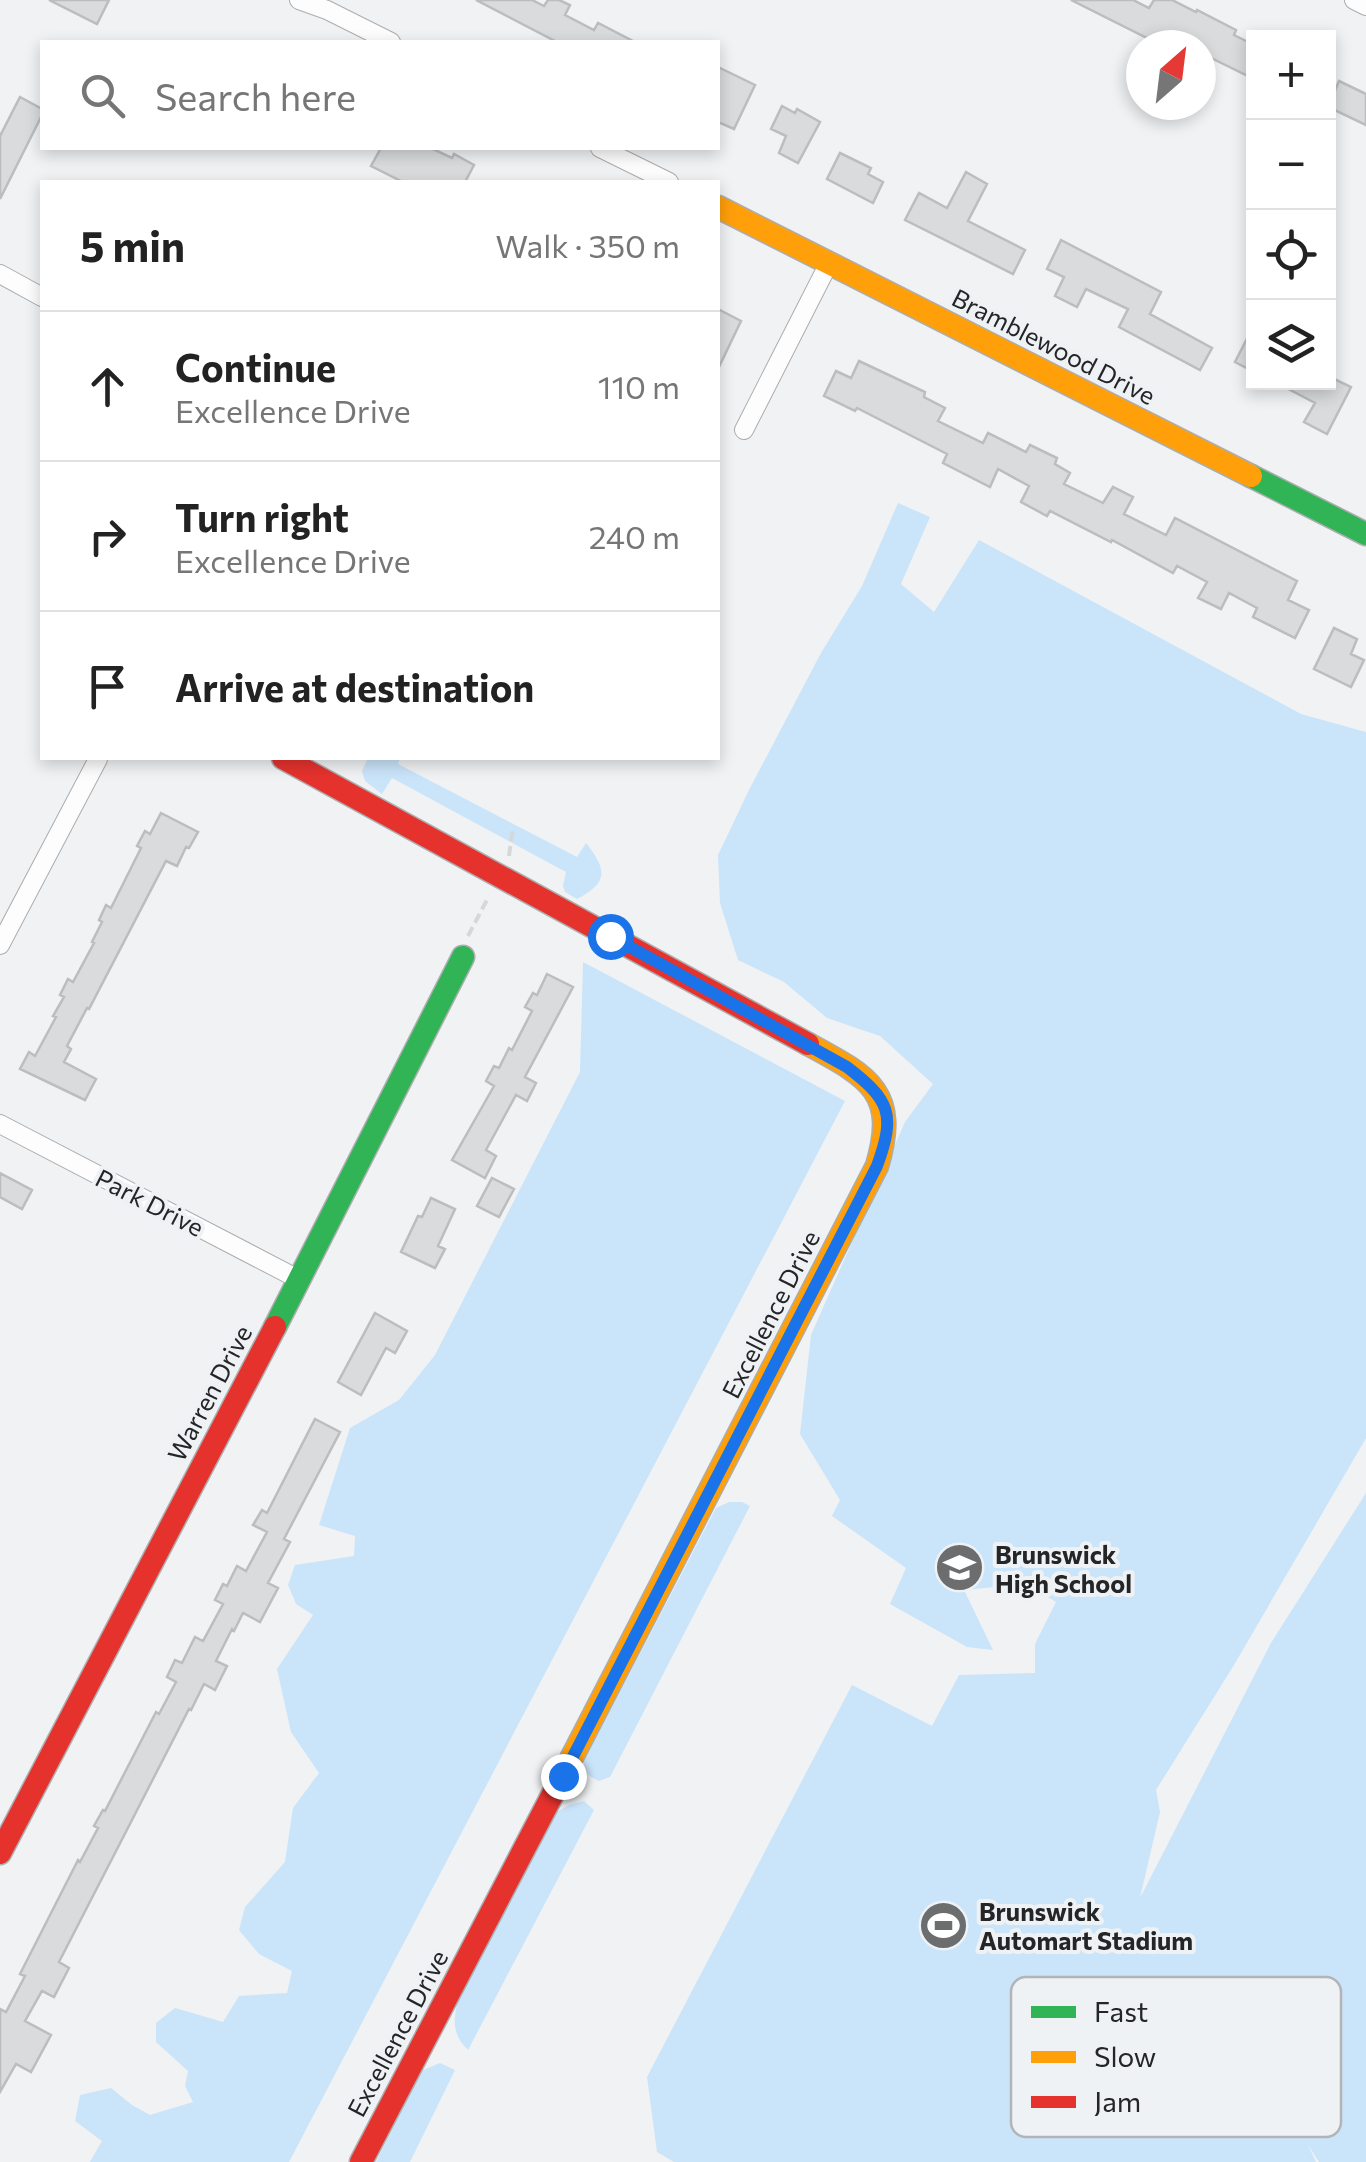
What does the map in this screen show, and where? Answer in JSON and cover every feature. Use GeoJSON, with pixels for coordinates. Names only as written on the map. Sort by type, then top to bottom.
{"type":"FeatureCollection","features":[{"type":"Feature","properties":{"kind":"street"},"geometry":{"type":"LineString","coordinates":[[299,0],[387,40]]}},
{"type":"Feature","properties":{"kind":"street"},"geometry":{"type":"LineString","coordinates":[[1354,0],[1366,6]]}},
{"type":"Feature","properties":{"kind":"street"},"geometry":{"type":"LineString","coordinates":[[604,150],[665,180]]}},
{"type":"Feature","properties":{"kind":"street","name":"Bramblewood Drive"},"geometry":{"type":"LineString","coordinates":[[720,208],[1366,534]]}},
{"type":"Feature","properties":{"kind":"street"},"geometry":{"type":"LineString","coordinates":[[744,430],[829,263]]}},
{"type":"Feature","properties":{"kind":"street"},"geometry":{"type":"LineString","coordinates":[[0,274],[40,296]]}},
{"type":"Feature","properties":{"kind":"street"},"geometry":{"type":"LineString","coordinates":[[0,945],[97,760]]}},
{"type":"Feature","properties":{"kind":"street","name":"Excellence Drive"},"geometry":{"type":"LineString","coordinates":[[287,760],[832,1058],[872,1086],[889,1121],[886,1141],[869,1183],[361,2162]]}},
{"type":"Feature","properties":{"kind":"street","name":"Warren Drive"},"geometry":{"type":"LineString","coordinates":[[0,1852],[300,1280],[462,957]]}},
{"type":"Feature","properties":{"kind":"street","name":"Park Drive"},"geometry":{"type":"LineString","coordinates":[[0,1124],[300,1280]]}},
{"type":"Feature","properties":{"kind":"shaded area"},"geometry":{"type":"Polygon","coordinates":[[[898,503],[930,517],[901,584],[934,612],[979,540],[1301,714],[1366,732],[1366,1438],[1156,1790],[1160,1812],[1140,1898],[1271,1643],[1366,1493],[1366,2162],[1319,2162],[1308,2145],[1316,2162],[674,2162],[657,2152],[647,2077],[852,1685],[932,1726],[959,1675],[1035,1673],[1035,1644],[1056,1602],[1026,1584],[964,1590],[993,1650],[967,1647],[890,1604],[906,1568],[832,1516],[840,1500],[800,1434],[811,1335],[905,1122],[933,1084],[880,1036],[827,1018],[784,982],[738,960],[720,903],[718,855],[821,653],[862,586],[898,503]]]}},
{"type":"Feature","properties":{"kind":"shaded area"},"geometry":{"type":"Polygon","coordinates":[[[367,760],[399,760],[398,764],[577,857],[586,843],[601,868],[599,881],[577,899],[565,892],[566,872],[392,778],[382,794],[365,781],[362,771],[367,760]]]}},
{"type":"Feature","properties":{"kind":"shaded area"},"geometry":{"type":"Polygon","coordinates":[[[583,962],[845,1101],[289,2162],[90,2162],[102,2141],[75,2121],[80,2095],[111,2088],[150,2115],[193,2102],[185,2086],[188,2071],[156,2042],[156,2023],[175,2008],[223,2022],[239,1996],[287,1993],[292,1971],[259,1954],[239,1930],[245,1907],[285,1862],[293,1808],[319,1773],[291,1732],[277,1669],[313,1615],[296,1604],[288,1585],[295,1565],[354,1556],[355,1536],[319,1525],[350,1428],[399,1400],[435,1355],[580,1072],[583,962]]]}},
{"type":"Feature","properties":{"kind":"shaded area"},"geometry":{"type":"Polygon","coordinates":[[[729,1502],[750,1506],[610,1777],[599,1781],[589,1776],[584,1761],[716,1508],[729,1502]]]}},
{"type":"Feature","properties":{"kind":"shaded area"},"geometry":{"type":"Polygon","coordinates":[[[584,1801],[594,1810],[468,2050],[455,2027],[458,2000],[555,1813],[584,1801]]]}},
{"type":"Feature","properties":{"kind":"shaded area"},"geometry":{"type":"Polygon","coordinates":[[[440,2063],[455,2070],[410,2162],[376,2162],[421,2071],[440,2063]]]}},
{"type":"Feature","properties":{"kind":"building"},"geometry":{"type":"Polygon","coordinates":[[[49,0],[109,0],[97,24],[49,0]]]}},
{"type":"Feature","properties":{"kind":"building"},"geometry":{"type":"Polygon","coordinates":[[[476,0],[532,0],[544,6],[548,0],[559,0],[570,5],[565,15],[594,30],[598,23],[631,40],[553,40],[476,0]]]}},
{"type":"Feature","properties":{"kind":"building"},"geometry":{"type":"Polygon","coordinates":[[[1071,0],[1133,0],[1149,8],[1154,0],[1172,0],[1197,10],[1236,30],[1234,35],[1246,41],[1246,75],[1216,60],[1216,30],[1131,30],[1071,0]]]}},
{"type":"Feature","properties":{"kind":"building"},"geometry":{"type":"Polygon","coordinates":[[[720,68],[755,85],[734,129],[720,123],[720,68]]]}},
{"type":"Feature","properties":{"kind":"building"},"geometry":{"type":"Polygon","coordinates":[[[1339,81],[1366,94],[1366,125],[1336,111],[1339,81]]]}},
{"type":"Feature","properties":{"kind":"building"},"geometry":{"type":"Polygon","coordinates":[[[20,97],[40,108],[40,119],[0,199],[0,136],[20,97]]]}},
{"type":"Feature","properties":{"kind":"building"},"geometry":{"type":"Polygon","coordinates":[[[782,106],[795,113],[797,109],[820,122],[798,163],[779,153],[786,136],[771,129],[782,106]]]}},
{"type":"Feature","properties":{"kind":"building"},"geometry":{"type":"Polygon","coordinates":[[[380,150],[435,150],[452,158],[454,154],[474,165],[466,180],[399,180],[371,166],[380,150]]]}},
{"type":"Feature","properties":{"kind":"building"},"geometry":{"type":"Polygon","coordinates":[[[840,153],[871,168],[868,174],[883,182],[873,203],[827,179],[840,153]]]}},
{"type":"Feature","properties":{"kind":"building"},"geometry":{"type":"Polygon","coordinates":[[[966,172],[987,184],[968,221],[1025,250],[1013,274],[905,220],[919,193],[947,208],[966,172]]]}},
{"type":"Feature","properties":{"kind":"building"},"geometry":{"type":"Polygon","coordinates":[[[1061,240],[1161,292],[1150,314],[1212,348],[1200,370],[1119,327],[1128,309],[1086,289],[1077,307],[1055,296],[1064,277],[1047,269],[1061,240]]]}},
{"type":"Feature","properties":{"kind":"building"},"geometry":{"type":"Polygon","coordinates":[[[720,310],[741,321],[720,365],[720,310]]]}},
{"type":"Feature","properties":{"kind":"building"},"geometry":{"type":"Polygon","coordinates":[[[1246,341],[1246,368],[1235,362],[1246,341]]]}},
{"type":"Feature","properties":{"kind":"building"},"geometry":{"type":"Polygon","coordinates":[[[859,361],[925,392],[924,397],[945,408],[938,421],[983,443],[988,433],[1026,452],[1030,445],[1057,458],[1055,464],[1070,473],[1064,484],[1103,503],[1113,487],[1133,497],[1124,514],[1166,535],[1175,518],[1297,581],[1288,600],[1309,610],[1295,638],[1253,617],[1257,608],[1229,593],[1221,609],[1198,598],[1207,582],[1177,566],[1173,573],[1050,511],[1047,516],[1021,502],[1029,486],[998,469],[990,487],[943,463],[947,454],[857,408],[855,411],[824,396],[836,371],[851,378],[859,361]]]}},
{"type":"Feature","properties":{"kind":"building"},"geometry":{"type":"Polygon","coordinates":[[[1336,380],[1351,387],[1327,434],[1304,422],[1315,403],[1290,390],[1336,390],[1336,380]]]}},
{"type":"Feature","properties":{"kind":"building"},"geometry":{"type":"Polygon","coordinates":[[[1334,628],[1357,639],[1351,654],[1364,660],[1351,687],[1314,669],[1334,628]]]}},
{"type":"Feature","properties":{"kind":"building"},"geometry":{"type":"Polygon","coordinates":[[[161,813],[198,832],[177,866],[166,861],[67,1046],[71,1049],[64,1062],[96,1079],[85,1100],[20,1069],[29,1052],[35,1056],[56,1017],[53,1016],[64,997],[60,995],[68,979],[73,982],[94,943],[106,905],[111,908],[141,848],[137,846],[145,831],[150,834],[161,813]]]}},
{"type":"Feature","properties":{"kind":"building"},"geometry":{"type":"Polygon","coordinates":[[[547,974],[573,987],[525,1077],[536,1083],[527,1101],[516,1095],[486,1150],[496,1156],[485,1178],[452,1160],[494,1086],[486,1081],[494,1066],[499,1068],[509,1048],[512,1050],[532,1011],[525,1007],[533,993],[537,995],[547,974]]]}},
{"type":"Feature","properties":{"kind":"building"},"geometry":{"type":"Polygon","coordinates":[[[0,1173],[32,1190],[22,1209],[0,1197],[0,1173]]]}},
{"type":"Feature","properties":{"kind":"building"},"geometry":{"type":"Polygon","coordinates":[[[492,1178],[514,1189],[499,1217],[477,1206],[492,1178]]]}},
{"type":"Feature","properties":{"kind":"building"},"geometry":{"type":"Polygon","coordinates":[[[431,1198],[455,1209],[438,1246],[445,1249],[435,1268],[401,1252],[431,1198]]]}},
{"type":"Feature","properties":{"kind":"building"},"geometry":{"type":"Polygon","coordinates":[[[375,1313],[407,1331],[395,1353],[386,1348],[361,1395],[338,1382],[375,1313]]]}},
{"type":"Feature","properties":{"kind":"building"},"geometry":{"type":"Polygon","coordinates":[[[315,1419],[340,1432],[284,1539],[290,1542],[268,1583],[278,1588],[260,1622],[243,1613],[232,1629],[216,1661],[227,1666],[215,1690],[204,1684],[189,1709],[59,1962],[69,1968],[54,1997],[42,1991],[25,2021],[51,2035],[31,2072],[16,2064],[0,2092],[0,2009],[6,2012],[25,1976],[20,1974],[98,1828],[94,1826],[176,1682],[167,1677],[175,1660],[182,1663],[195,1637],[203,1641],[223,1604],[215,1600],[223,1584],[227,1586],[237,1566],[246,1571],[267,1532],[253,1525],[262,1510],[267,1513],[315,1419]]]}},
{"type":"Feature","properties":{"kind":"traffic: fast"},"geometry":{"type":"LineString","coordinates":[[1251,476],[1366,534]]}},
{"type":"Feature","properties":{"kind":"traffic: fast"},"geometry":{"type":"LineString","coordinates":[[275,1327],[463,957]]}},
{"type":"Feature","properties":{"kind":"traffic: slow"},"geometry":{"type":"LineString","coordinates":[[720,208],[1251,476]]}},
{"type":"Feature","properties":{"kind":"traffic: slow"},"geometry":{"type":"LineString","coordinates":[[568,1765],[877,1166],[884,1120],[874,1090],[848,1067],[808,1044]]}},
{"type":"Feature","properties":{"kind":"traffic: jam"},"geometry":{"type":"LineString","coordinates":[[287,760],[808,1044]]}},
{"type":"Feature","properties":{"kind":"traffic: jam"},"geometry":{"type":"LineString","coordinates":[[0,1853],[275,1327]]}},
{"type":"Feature","properties":{"kind":"traffic: jam"},"geometry":{"type":"LineString","coordinates":[[361,2162],[568,1765]]}},
{"type":"Feature","properties":{"kind":"place","name":"Brunswick High School"},"geometry":{"type":"Point","coordinates":[960,1568]}},
{"type":"Feature","properties":{"kind":"place","name":"Brunswick Automart Stadium"},"geometry":{"type":"Point","coordinates":[944,1925]}},
{"type":"Feature","properties":{"kind":"route"},"geometry":{"type":"LineString","coordinates":[[563,1776],[877,1166],[889,1121],[872,1086],[847,1067],[610,936]]}}]}
